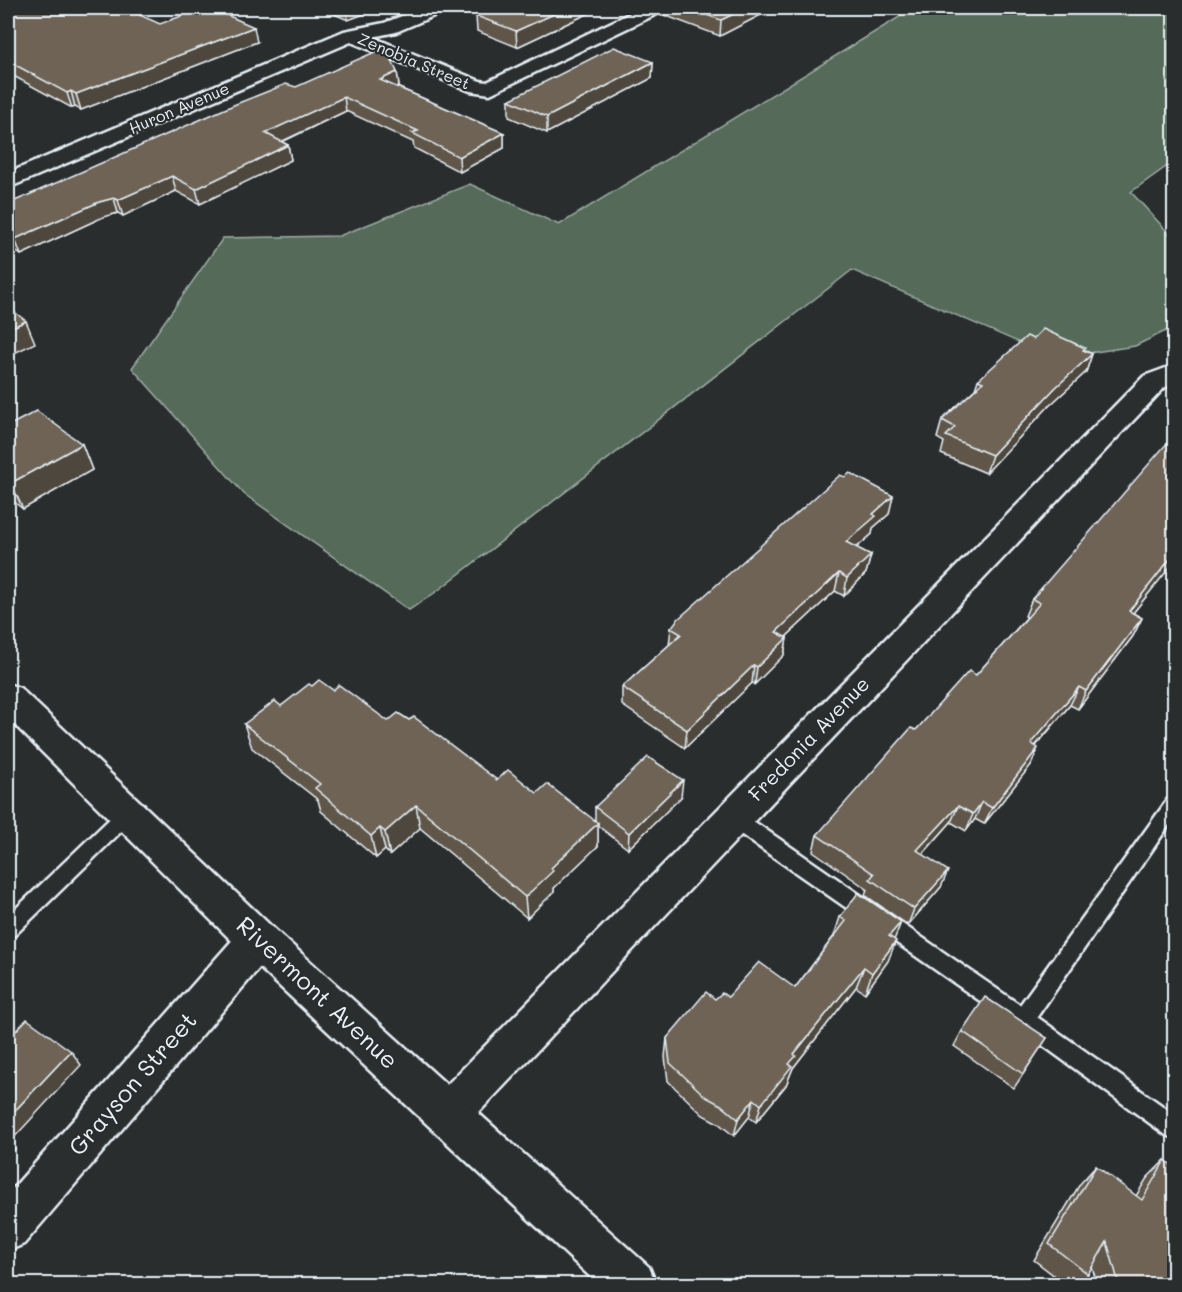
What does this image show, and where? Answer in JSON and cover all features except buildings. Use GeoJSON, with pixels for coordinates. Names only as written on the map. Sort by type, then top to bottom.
{"type":"FeatureCollection","features":[{"type":"Feature","properties":{"kind":"street","name":"Huron Avenue"},"geometry":{"type":"LineString","coordinates":[[351,34],[358,28],[403,8]]}},
{"type":"Feature","properties":{"kind":"street","name":"Huron Avenue"},"geometry":{"type":"LineString","coordinates":[[8,181],[351,34],[389,28],[437,8]]}},
{"type":"Feature","properties":{"kind":"street","name":"Zenobia Street"},"geometry":{"type":"LineString","coordinates":[[351,34],[477,87],[490,88],[656,8]]}},
{"type":"Feature","properties":{"kind":"street","name":"Fredonia Avenue"},"geometry":{"type":"LineString","coordinates":[[449,1113],[733,818],[1168,382]]}},
{"type":"Feature","properties":{"kind":"street","name":"Rivermont Avenue"},"geometry":{"type":"LineString","coordinates":[[8,697],[258,940],[449,1113],[632,1284]]}},
{"type":"Feature","properties":{"kind":"street","name":"Grayson Street"},"geometry":{"type":"LineString","coordinates":[[8,1228],[258,940]]}},
{"type":"Feature","properties":{"kind":"lane"},"geometry":{"type":"LineString","coordinates":[[1023,1019],[1174,804]]}},
{"type":"Feature","properties":{"kind":"lane"},"geometry":{"type":"LineString","coordinates":[[8,929],[128,814]]}},
{"type":"Feature","properties":{"kind":"lane"},"geometry":{"type":"LineString","coordinates":[[733,818],[1174,1127]]}},
{"type":"Feature","properties":{"kind":"green space"},"geometry":{"type":"Polygon","coordinates":[[[914,8],[1174,8],[1174,161],[1131,192],[1174,239],[1174,327],[1135,346],[1055,358],[852,270],[436,592],[409,610],[244,494],[132,368],[223,238],[339,236],[470,184],[559,225],[914,8]]]}}]}
